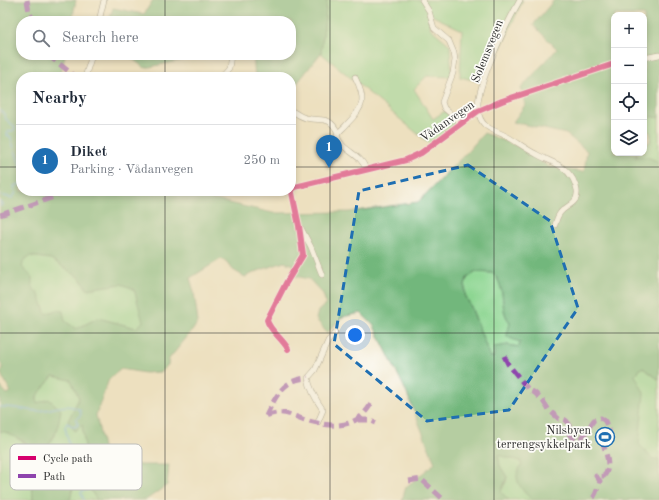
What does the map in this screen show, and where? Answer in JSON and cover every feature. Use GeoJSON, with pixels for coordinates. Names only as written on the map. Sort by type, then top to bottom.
{"type":"FeatureCollection","features":[{"type":"Feature","properties":{"kind":"street"},"geometry":{"type":"LineString","coordinates":[[101,16],[104,0]]}},
{"type":"Feature","properties":{"kind":"street"},"geometry":{"type":"LineString","coordinates":[[422,0],[434,28],[449,41],[454,53],[455,60],[453,73],[442,102],[444,108],[461,123]]}},
{"type":"Feature","properties":{"kind":"street","name":"Solemsvegen"},"geometry":{"type":"LineString","coordinates":[[478,111],[478,101],[488,71],[501,39],[520,0]]}},
{"type":"Feature","properties":{"kind":"street"},"geometry":{"type":"LineString","coordinates":[[647,57],[659,55]]}},
{"type":"Feature","properties":{"kind":"street"},"geometry":{"type":"LineString","coordinates":[[87,72],[90,60]]}},
{"type":"Feature","properties":{"kind":"street"},"geometry":{"type":"LineString","coordinates":[[225,72],[229,68],[230,60]]}},
{"type":"Feature","properties":{"kind":"street","name":"Vådanvegen"},"geometry":{"type":"LineString","coordinates":[[296,187],[401,162],[414,157],[478,111],[502,101],[611,65]]}},
{"type":"Feature","properties":{"kind":"street"},"geometry":{"type":"LineString","coordinates":[[355,77],[362,92],[363,101],[361,107],[353,118],[338,133],[337,138],[341,145],[361,160],[366,170]]}},
{"type":"Feature","properties":{"kind":"street","name":"Vådanvegen"},"geometry":{"type":"LineString","coordinates":[[478,111],[484,125],[488,128],[506,136],[536,155],[559,164],[570,174],[577,189],[577,196],[573,202],[558,214],[555,225]]}},
{"type":"Feature","properties":{"kind":"street"},"geometry":{"type":"LineString","coordinates":[[296,113],[304,118],[327,120],[338,133]]}},
{"type":"Feature","properties":{"kind":"street","name":"Vådanvegen"},"geometry":{"type":"LineString","coordinates":[[288,349],[283,340],[268,324],[267,319],[303,253],[293,196]]}},
{"type":"Feature","properties":{"kind":"street","name":"Vådanvegen"},"geometry":{"type":"LineString","coordinates":[[299,226],[311,247],[322,275]]}},
{"type":"Feature","properties":{"kind":"street"},"geometry":{"type":"LineString","coordinates":[[318,422],[323,410],[314,396],[308,378],[315,370],[328,341],[335,333]]}},
{"type":"Feature","properties":{"kind":"highlighted area"},"geometry":{"type":"Polygon","coordinates":[[[468,165],[550,221],[578,308],[509,410],[427,421],[334,344],[359,191],[468,165]]]}},
{"type":"Feature","properties":{"kind":"green space"},"geometry":{"type":"Polygon","coordinates":[[[0,0],[76,0],[73,16],[16,16],[16,60],[64,60],[61,72],[16,72],[16,196],[199,196],[273,213],[349,212],[418,202],[484,133],[524,149],[549,167],[584,172],[587,151],[566,134],[513,122],[525,105],[521,88],[557,49],[533,25],[554,0],[659,0],[659,118],[651,116],[647,121],[647,12],[611,12],[611,156],[642,156],[648,157],[659,163],[659,380],[642,367],[635,375],[644,393],[639,444],[652,459],[659,459],[659,500],[532,500],[521,488],[517,479],[517,475],[522,465],[520,461],[498,455],[500,466],[507,477],[501,492],[509,500],[402,500],[406,487],[435,463],[405,389],[374,326],[361,313],[342,317],[327,333],[316,319],[318,311],[326,304],[323,294],[309,279],[295,276],[294,265],[284,262],[245,277],[233,270],[226,261],[221,259],[190,278],[194,292],[198,322],[169,359],[168,365],[161,372],[145,373],[121,369],[109,379],[96,415],[102,444],[85,444],[82,425],[75,431],[68,421],[79,398],[71,380],[53,376],[37,396],[37,403],[49,399],[61,410],[57,430],[49,444],[26,444],[5,432],[0,431],[0,386],[7,394],[11,392],[1,373],[3,368],[0,362],[0,0]],[[30,256],[24,260],[22,267],[32,277],[32,287],[39,295],[46,314],[56,310],[63,311],[65,321],[76,329],[98,318],[136,328],[143,322],[134,289],[121,284],[87,289],[80,278],[51,259],[30,256]],[[476,272],[467,278],[465,286],[465,295],[490,357],[494,357],[494,347],[507,345],[519,347],[520,342],[507,337],[510,322],[504,311],[502,292],[498,279],[493,273],[476,272]]]}},
{"type":"Feature","properties":{"kind":"green space"},"geometry":{"type":"Polygon","coordinates":[[[153,0],[327,0],[321,53],[296,85],[296,72],[255,72],[253,60],[296,60],[296,16],[111,16],[113,8],[144,14],[153,0]]]}},
{"type":"Feature","properties":{"kind":"green space"},"geometry":{"type":"Polygon","coordinates":[[[327,0],[523,0],[496,58],[477,81],[460,77],[462,30],[431,15],[430,28],[450,45],[452,77],[427,76],[414,89],[433,119],[445,111],[457,123],[431,145],[321,53],[327,0]]]}},
{"type":"Feature","properties":{"kind":"green space"},"geometry":{"type":"Polygon","coordinates":[[[134,60],[183,60],[145,68],[134,60]]]}},
{"type":"Feature","properties":{"kind":"green space"},"geometry":{"type":"Polygon","coordinates":[[[651,116],[659,118],[659,163],[655,160],[635,157],[647,156],[647,144],[650,142],[651,134],[647,129],[647,121],[651,116]]]}},
{"type":"Feature","properties":{"kind":"green space"},"geometry":{"type":"Polygon","coordinates":[[[30,256],[51,259],[80,278],[87,289],[120,283],[134,289],[144,322],[136,328],[98,318],[76,329],[65,321],[56,310],[46,315],[39,295],[32,287],[22,267],[23,260],[30,256]]]}},
{"type":"Feature","properties":{"kind":"green space"},"geometry":{"type":"Polygon","coordinates":[[[476,272],[493,273],[498,279],[502,292],[504,311],[510,322],[510,327],[507,334],[520,342],[519,347],[507,345],[635,375],[641,367],[645,369],[659,344],[659,500],[492,357],[490,357],[465,295],[467,278],[476,272]]]}},
{"type":"Feature","properties":{"kind":"green space"},"geometry":{"type":"Polygon","coordinates":[[[53,376],[71,380],[79,398],[68,421],[82,425],[85,444],[49,444],[57,430],[37,403],[37,396],[53,376]]]}},
{"type":"Feature","properties":{"kind":"green space"},"geometry":{"type":"Polygon","coordinates":[[[0,431],[5,431],[26,444],[10,444],[10,490],[32,490],[33,500],[0,500],[0,431]]]}},
{"type":"Feature","properties":{"kind":"green space"},"geometry":{"type":"Polygon","coordinates":[[[498,455],[520,461],[522,465],[524,491],[532,500],[509,500],[500,492],[506,482],[507,477],[500,466],[498,455]]]}},
{"type":"Feature","properties":{"kind":"green space"},"geometry":{"type":"Polygon","coordinates":[[[142,465],[169,465],[167,485],[146,500],[97,500],[91,490],[142,490],[142,465]]]}},
{"type":"Feature","properties":{"kind":"green space"},"geometry":{"type":"Polygon","coordinates":[[[32,490],[72,490],[70,500],[33,500],[32,490]]]}},
{"type":"Feature","properties":{"kind":"green space"},"geometry":{"type":"Polygon","coordinates":[[[72,490],[91,490],[97,500],[70,500],[72,490]]]}},
{"type":"Feature","properties":{"kind":"waterway"},"geometry":{"type":"LineString","coordinates":[[0,110],[6,119],[15,127],[14,130],[8,132],[7,135],[11,137],[16,154]]}},
{"type":"Feature","properties":{"kind":"waterway"},"geometry":{"type":"LineString","coordinates":[[16,185],[14,187],[16,193]]}},
{"type":"Feature","properties":{"kind":"waterway"},"geometry":{"type":"LineString","coordinates":[[0,195],[12,198],[16,193]]}},
{"type":"Feature","properties":{"kind":"waterway"},"geometry":{"type":"LineString","coordinates":[[0,202],[2,205],[0,206]]}},
{"type":"Feature","properties":{"kind":"waterway"},"geometry":{"type":"LineString","coordinates":[[0,407],[43,411],[69,406],[80,410],[81,414],[76,419],[78,425],[74,427],[67,423],[65,427],[69,444]]}},
{"type":"Feature","properties":{"kind":"waterway"},"geometry":{"type":"LineString","coordinates":[[84,500],[81,493],[82,491],[87,490]]}},
{"type":"Feature","properties":{"kind":"marked path"},"geometry":{"type":"LineString","coordinates":[[27,0],[31,16]]}},
{"type":"Feature","properties":{"kind":"marked path"},"geometry":{"type":"LineString","coordinates":[[54,60],[70,72]]}},
{"type":"Feature","properties":{"kind":"marked path"},"geometry":{"type":"LineString","coordinates":[[0,215],[56,196]]}},
{"type":"Feature","properties":{"kind":"marked path"},"geometry":{"type":"LineString","coordinates":[[504,356],[508,364],[528,389],[535,393],[549,410],[559,419],[564,419],[567,421],[569,424],[569,434],[575,440],[584,435],[594,420],[601,418],[605,421],[610,433],[602,439],[608,468],[604,476],[596,476],[600,481],[596,494],[591,500]]}},
{"type":"Feature","properties":{"kind":"marked path"},"geometry":{"type":"LineString","coordinates":[[266,416],[277,395],[286,385],[299,379],[308,378]]}},
{"type":"Feature","properties":{"kind":"marked path"},"geometry":{"type":"LineString","coordinates":[[266,416],[281,413],[324,424],[342,425],[358,419],[365,413],[371,404]]}},
{"type":"Feature","properties":{"kind":"marked path"},"geometry":{"type":"LineString","coordinates":[[358,420],[369,420],[376,423]]}},
{"type":"Feature","properties":{"kind":"marked path"},"geometry":{"type":"LineString","coordinates":[[409,481],[421,479],[444,500]]}},
{"type":"Feature","properties":{"kind":"cycle path"},"geometry":{"type":"LineString","coordinates":[[296,187],[406,160],[421,153],[478,111],[502,101],[611,65]]}},
{"type":"Feature","properties":{"kind":"cycle path"},"geometry":{"type":"LineString","coordinates":[[288,349],[270,327],[267,320],[286,283],[303,255],[293,196]]}},
{"type":"Feature","properties":{"kind":"place","name":"Diket"},"geometry":{"type":"Point","coordinates":[329,168]}},
{"type":"Feature","properties":{"kind":"place","name":"Nilsbyen terrengsykkelpark"},"geometry":{"type":"Point","coordinates":[605,437]}}]}
